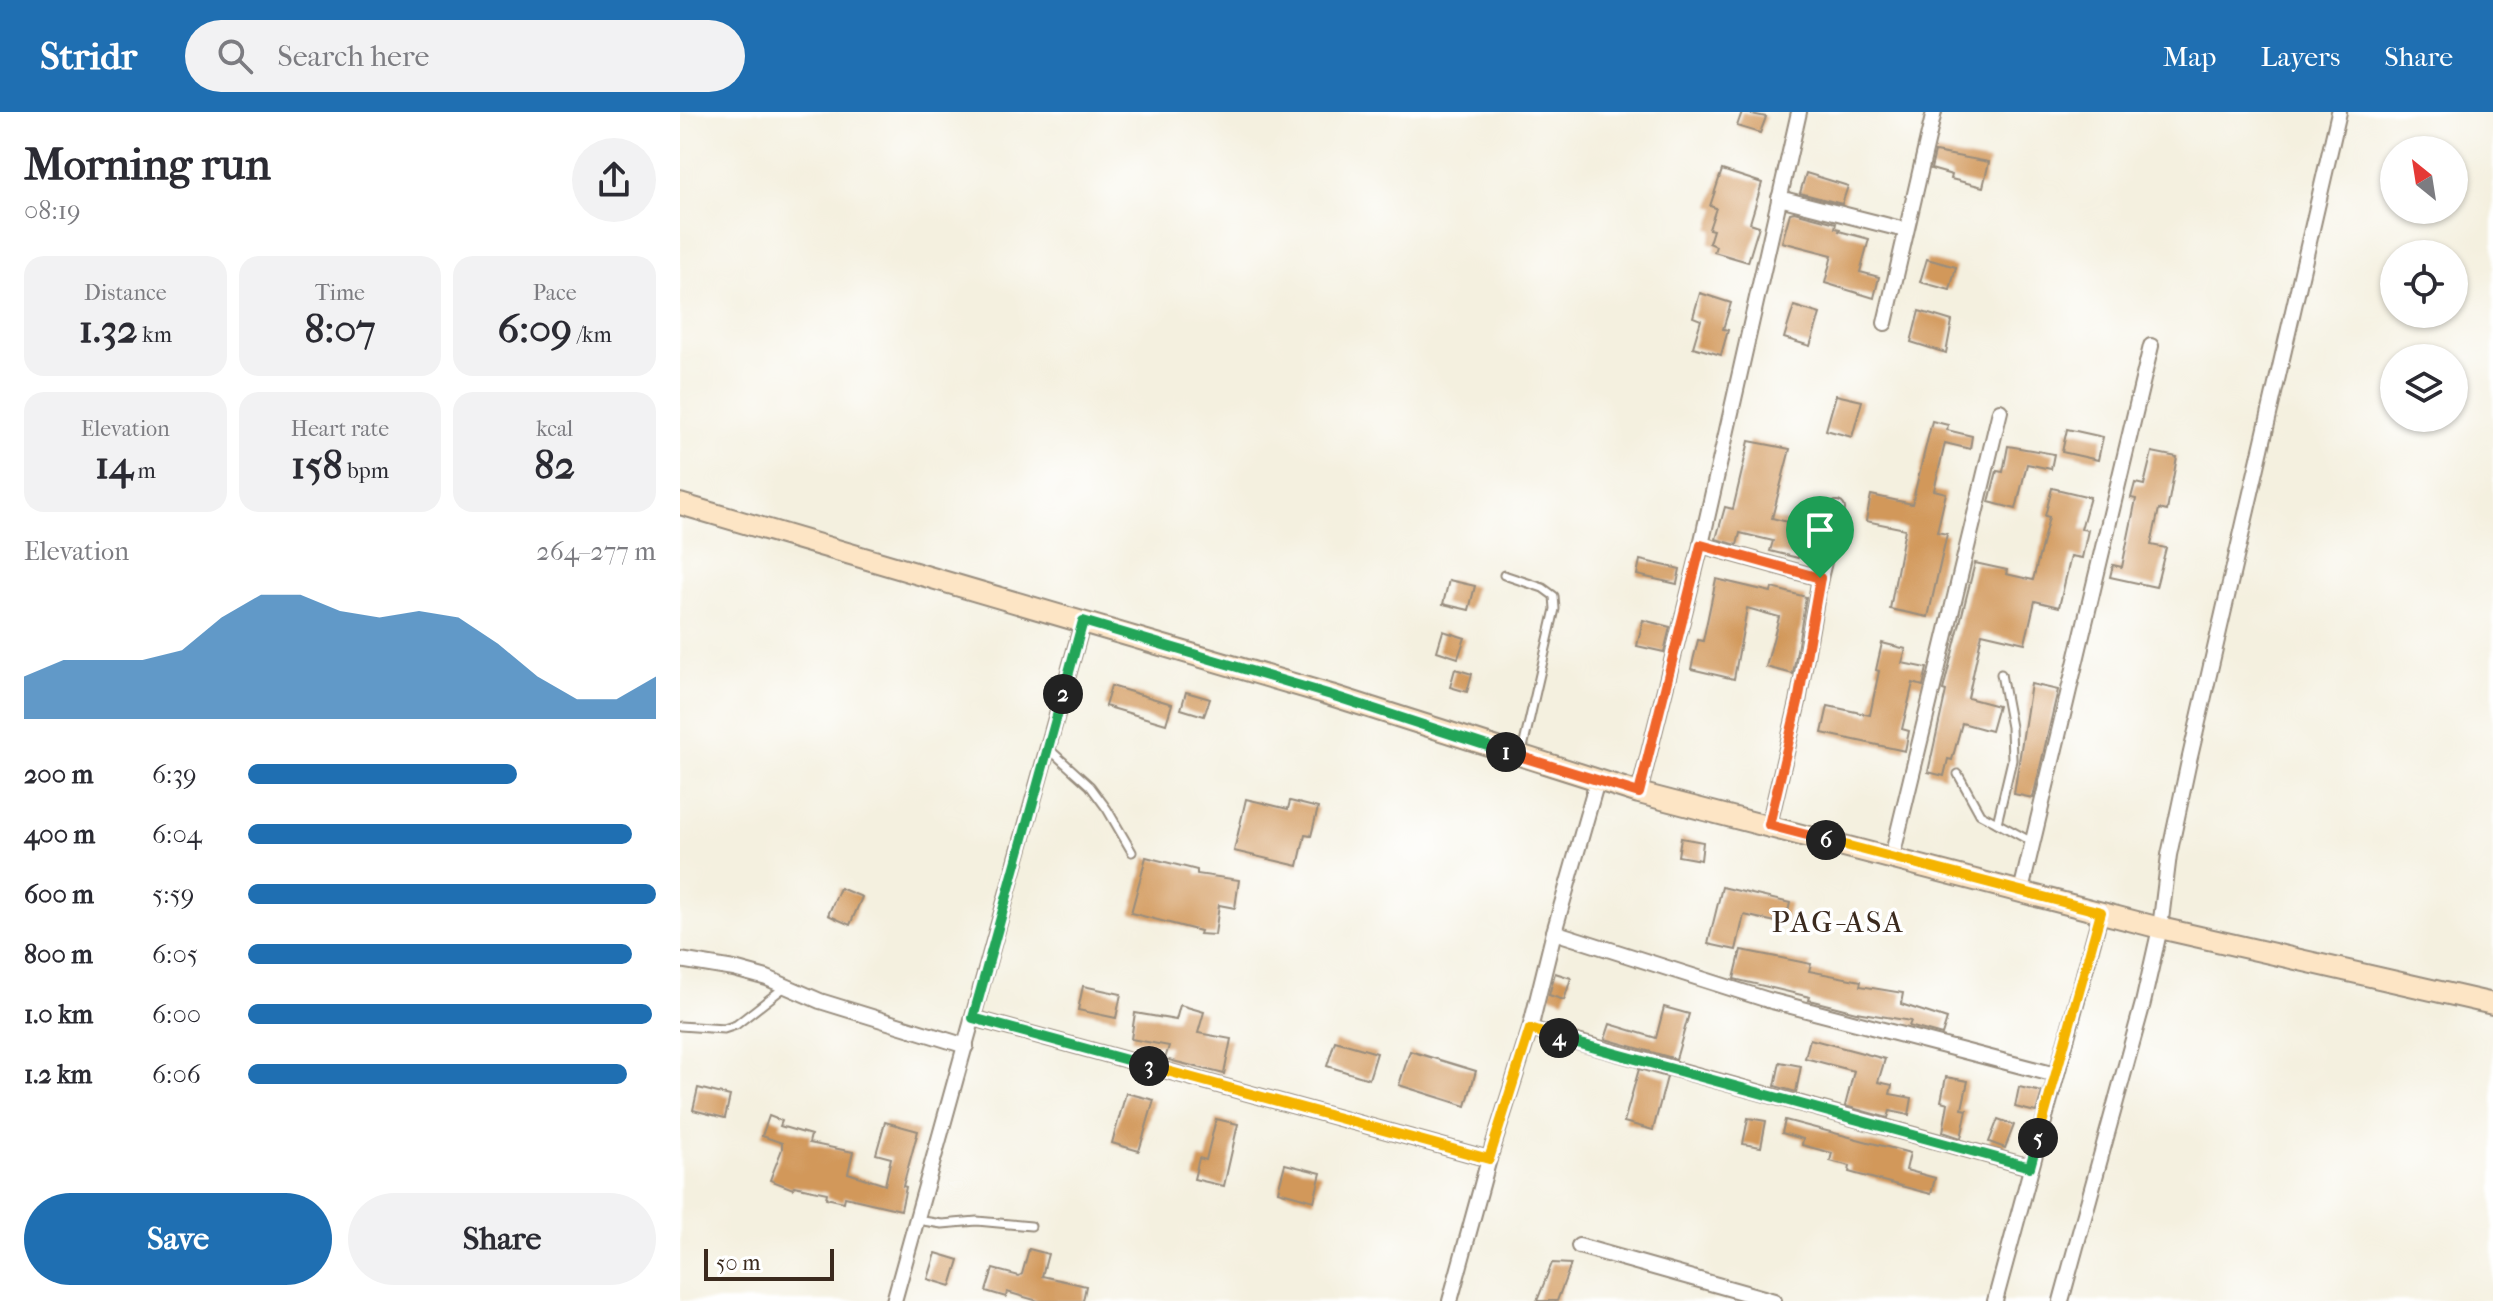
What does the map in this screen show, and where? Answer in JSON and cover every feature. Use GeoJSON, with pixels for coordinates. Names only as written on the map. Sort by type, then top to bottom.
{"type":"FeatureCollection","features":[{"type":"Feature","properties":{"kind":"street"},"geometry":{"type":"LineString","coordinates":[[1639,793],[1701,545],[1799,112]]}},
{"type":"Feature","properties":{"kind":"street"},"geometry":{"type":"LineString","coordinates":[[1885,323],[1934,112]]}},
{"type":"Feature","properties":{"kind":"street"},"geometry":{"type":"LineString","coordinates":[[2061,1301],[2143,1003],[2160,928],[2169,855],[2189,761],[2339,112]]}},
{"type":"Feature","properties":{"kind":"street"},"geometry":{"type":"LineString","coordinates":[[1779,198],[1905,230]]}},
{"type":"Feature","properties":{"kind":"street"},"geometry":{"type":"LineString","coordinates":[[2021,891],[2151,346]]}},
{"type":"Feature","properties":{"kind":"street"},"geometry":{"type":"LineString","coordinates":[[1892,857],[2000,411]]}},
{"type":"Feature","properties":{"kind":"street"},"geometry":{"type":"LineString","coordinates":[[680,504],[1331,695],[1639,793],[2160,928],[2493,1004]]}},
{"type":"Feature","properties":{"kind":"street"},"geometry":{"type":"LineString","coordinates":[[1769,825],[1798,702],[1820,578],[1837,509]]}},
{"type":"Feature","properties":{"kind":"street"},"geometry":{"type":"LineString","coordinates":[[1701,545],[1820,578]]}},
{"type":"Feature","properties":{"kind":"street"},"geometry":{"type":"LineString","coordinates":[[894,1301],[1083,621]]}},
{"type":"Feature","properties":{"kind":"street"},"geometry":{"type":"LineString","coordinates":[[1450,1301],[1489,1159],[1530,1029],[1597,781]]}},
{"type":"Feature","properties":{"kind":"street"},"geometry":{"type":"LineString","coordinates":[[1995,1301],[2101,912]]}},
{"type":"Feature","properties":{"kind":"street"},"geometry":{"type":"LineString","coordinates":[[1554,932],[1768,1000],[2056,1075]]}},
{"type":"Feature","properties":{"kind":"street"},"geometry":{"type":"LineString","coordinates":[[680,960],[734,969],[820,1001],[966,1046]]}},
{"type":"Feature","properties":{"kind":"street"},"geometry":{"type":"LineString","coordinates":[[973,1018],[1489,1159]]}},
{"type":"Feature","properties":{"kind":"street"},"geometry":{"type":"LineString","coordinates":[[1530,1029],[2030,1167]]}},
{"type":"Feature","properties":{"kind":"street"},"geometry":{"type":"LineString","coordinates":[[1579,1246],[1774,1301]]}},
{"type":"Feature","properties":{"kind":"lane"},"geometry":{"type":"LineString","coordinates":[[1504,575],[1543,588],[1554,596],[1555,609],[1521,757]]}},
{"type":"Feature","properties":{"kind":"lane"},"geometry":{"type":"LineString","coordinates":[[1997,823],[2012,760],[2011,727],[2001,674]]}},
{"type":"Feature","properties":{"kind":"lane"},"geometry":{"type":"LineString","coordinates":[[1048,748],[1090,786],[1132,852]]}},
{"type":"Feature","properties":{"kind":"lane"},"geometry":{"type":"LineString","coordinates":[[1958,774],[1980,814],[2032,842]]}},
{"type":"Feature","properties":{"kind":"lane"},"geometry":{"type":"LineString","coordinates":[[680,1026],[724,1029],[736,1025],[786,986]]}},
{"type":"Feature","properties":{"kind":"lane"},"geometry":{"type":"LineString","coordinates":[[917,1220],[942,1224],[977,1221],[1031,1226]]}},
{"type":"Feature","properties":{"kind":"building"},"geometry":{"type":"Polygon","coordinates":[[[1742,112],[1766,117],[1760,133],[1737,126],[1742,112]]]}},
{"type":"Feature","properties":{"kind":"building"},"geometry":{"type":"Polygon","coordinates":[[[1935,152],[1989,162],[1983,187],[1951,179],[1952,175],[1931,169],[1935,152]]]}},
{"type":"Feature","properties":{"kind":"building"},"geometry":{"type":"Polygon","coordinates":[[[1722,170],[1762,183],[1750,223],[1759,226],[1748,262],[1714,252],[1716,246],[1709,243],[1713,230],[1709,229],[1716,208],[1710,206],[1722,170]]]}},
{"type":"Feature","properties":{"kind":"building"},"geometry":{"type":"Polygon","coordinates":[[[1806,173],[1848,186],[1842,204],[1800,193],[1806,173]]]}},
{"type":"Feature","properties":{"kind":"building"},"geometry":{"type":"Polygon","coordinates":[[[1790,213],[1836,223],[1835,228],[1839,231],[1869,239],[1860,272],[1879,277],[1874,298],[1825,283],[1832,255],[1782,242],[1790,213]]]}},
{"type":"Feature","properties":{"kind":"building"},"geometry":{"type":"Polygon","coordinates":[[[1927,259],[1956,267],[1950,290],[1920,282],[1927,259]]]}},
{"type":"Feature","properties":{"kind":"building"},"geometry":{"type":"Polygon","coordinates":[[[1700,293],[1731,303],[1723,329],[1728,330],[1721,355],[1693,347],[1701,320],[1693,317],[1700,293]]]}},
{"type":"Feature","properties":{"kind":"building"},"geometry":{"type":"Polygon","coordinates":[[[1794,306],[1820,314],[1810,346],[1784,338],[1794,306]]]}},
{"type":"Feature","properties":{"kind":"building"},"geometry":{"type":"Polygon","coordinates":[[[1919,311],[1952,321],[1946,353],[1911,342],[1919,311]]]}},
{"type":"Feature","properties":{"kind":"building"},"geometry":{"type":"Polygon","coordinates":[[[1836,395],[1862,401],[1852,437],[1826,430],[1836,395]]]}},
{"type":"Feature","properties":{"kind":"building"},"geometry":{"type":"Polygon","coordinates":[[[1932,421],[1948,425],[1947,430],[1972,436],[1970,449],[1945,443],[1934,490],[1946,493],[1937,532],[1947,534],[1928,617],[1890,609],[1905,529],[1866,521],[1871,495],[1912,504],[1932,421]]]}},
{"type":"Feature","properties":{"kind":"building"},"geometry":{"type":"Polygon","coordinates":[[[2067,429],[2103,437],[2098,460],[2062,452],[2067,429]]]}},
{"type":"Feature","properties":{"kind":"building"},"geometry":{"type":"Polygon","coordinates":[[[1749,441],[1790,449],[1772,518],[1803,526],[1801,535],[1804,536],[1798,558],[1770,551],[1773,541],[1740,533],[1737,545],[1716,539],[1725,507],[1733,509],[1749,441]]]}},
{"type":"Feature","properties":{"kind":"building"},"geometry":{"type":"Polygon","coordinates":[[[2008,446],[2054,454],[2051,469],[2027,464],[2016,509],[1989,502],[1997,471],[2003,472],[2008,446]]]}},
{"type":"Feature","properties":{"kind":"building"},"geometry":{"type":"Polygon","coordinates":[[[2152,452],[2177,457],[2167,511],[2159,509],[2151,545],[2166,548],[2156,587],[2110,577],[2113,565],[2122,567],[2136,499],[2131,498],[2135,483],[2144,485],[2152,452]]]}},
{"type":"Feature","properties":{"kind":"building"},"geometry":{"type":"Polygon","coordinates":[[[2052,488],[2090,497],[2081,529],[2088,530],[2082,558],[2071,556],[2059,607],[2035,601],[2025,643],[1982,633],[1968,698],[1998,706],[1991,731],[1962,723],[1952,760],[1948,759],[1944,776],[1928,772],[1946,691],[1943,690],[1975,563],[2033,580],[2049,517],[2045,516],[2052,488]]]}},
{"type":"Feature","properties":{"kind":"building"},"geometry":{"type":"Polygon","coordinates":[[[1640,560],[1680,569],[1677,584],[1637,575],[1640,560]]]}},
{"type":"Feature","properties":{"kind":"building"},"geometry":{"type":"Polygon","coordinates":[[[1716,579],[1806,597],[1793,674],[1766,667],[1779,617],[1747,608],[1734,679],[1691,669],[1698,640],[1703,641],[1716,579]]]}},
{"type":"Feature","properties":{"kind":"building"},"geometry":{"type":"Polygon","coordinates":[[[1449,580],[1475,586],[1469,610],[1443,604],[1449,580]]]}},
{"type":"Feature","properties":{"kind":"building"},"geometry":{"type":"Polygon","coordinates":[[[1643,620],[1670,627],[1664,652],[1637,646],[1643,620]]]}},
{"type":"Feature","properties":{"kind":"building"},"geometry":{"type":"Polygon","coordinates":[[[1443,631],[1465,638],[1458,658],[1437,651],[1443,631]]]}},
{"type":"Feature","properties":{"kind":"building"},"geometry":{"type":"Polygon","coordinates":[[[1882,643],[1906,649],[1902,663],[1927,668],[1923,686],[1913,683],[1902,729],[1909,731],[1905,751],[1822,733],[1828,706],[1870,715],[1882,643]]]}},
{"type":"Feature","properties":{"kind":"building"},"geometry":{"type":"Polygon","coordinates":[[[1455,669],[1472,674],[1467,692],[1450,687],[1455,669]]]}},
{"type":"Feature","properties":{"kind":"building"},"geometry":{"type":"Polygon","coordinates":[[[2031,684],[2058,690],[2033,798],[2014,794],[2031,684]]]}},
{"type":"Feature","properties":{"kind":"building"},"geometry":{"type":"Polygon","coordinates":[[[1111,686],[1172,704],[1166,724],[1105,706],[1111,686]]]}},
{"type":"Feature","properties":{"kind":"building"},"geometry":{"type":"Polygon","coordinates":[[[1186,692],[1210,699],[1204,716],[1181,709],[1186,692]]]}},
{"type":"Feature","properties":{"kind":"building"},"geometry":{"type":"Polygon","coordinates":[[[1246,799],[1288,809],[1290,801],[1318,808],[1311,836],[1305,835],[1298,866],[1234,851],[1246,799]]]}},
{"type":"Feature","properties":{"kind":"building"},"geometry":{"type":"Polygon","coordinates":[[[1681,838],[1703,842],[1701,860],[1678,856],[1681,838]]]}},
{"type":"Feature","properties":{"kind":"building"},"geometry":{"type":"Polygon","coordinates":[[[1146,857],[1197,870],[1197,874],[1239,880],[1235,908],[1219,905],[1215,935],[1199,934],[1200,931],[1131,913],[1146,857]]]}},
{"type":"Feature","properties":{"kind":"building"},"geometry":{"type":"Polygon","coordinates":[[[1722,887],[1790,903],[1785,924],[1744,915],[1736,950],[1708,944],[1722,887]]]}},
{"type":"Feature","properties":{"kind":"building"},"geometry":{"type":"Polygon","coordinates":[[[840,888],[862,897],[850,925],[828,915],[840,888]]]}},
{"type":"Feature","properties":{"kind":"building"},"geometry":{"type":"Polygon","coordinates":[[[1741,950],[1811,964],[1809,971],[1861,981],[1860,986],[1903,993],[1901,1004],[1947,1019],[1942,1035],[1909,1026],[1911,1021],[1856,1012],[1809,1000],[1810,997],[1734,979],[1741,950]]]}},
{"type":"Feature","properties":{"kind":"building"},"geometry":{"type":"Polygon","coordinates":[[[1555,973],[1571,978],[1564,1000],[1549,995],[1555,973]]]}},
{"type":"Feature","properties":{"kind":"building"},"geometry":{"type":"Polygon","coordinates":[[[1083,986],[1121,994],[1116,1018],[1078,1010],[1083,986]]]}},
{"type":"Feature","properties":{"kind":"building"},"geometry":{"type":"Polygon","coordinates":[[[1180,1005],[1204,1012],[1198,1033],[1231,1039],[1224,1074],[1165,1059],[1169,1046],[1131,1039],[1135,1013],[1176,1020],[1180,1005]]]}},
{"type":"Feature","properties":{"kind":"building"},"geometry":{"type":"Polygon","coordinates":[[[1664,1007],[1689,1014],[1676,1059],[1605,1039],[1610,1024],[1656,1038],[1664,1007]]]}},
{"type":"Feature","properties":{"kind":"building"},"geometry":{"type":"Polygon","coordinates":[[[1810,1039],[1885,1059],[1878,1082],[1892,1085],[1890,1094],[1912,1098],[1909,1115],[1890,1111],[1888,1118],[1845,1106],[1854,1071],[1805,1058],[1810,1039]]]}},
{"type":"Feature","properties":{"kind":"building"},"geometry":{"type":"Polygon","coordinates":[[[1335,1041],[1377,1053],[1369,1079],[1327,1066],[1335,1041]]]}},
{"type":"Feature","properties":{"kind":"building"},"geometry":{"type":"Polygon","coordinates":[[[1410,1051],[1476,1071],[1466,1106],[1399,1085],[1410,1051]]]}},
{"type":"Feature","properties":{"kind":"building"},"geometry":{"type":"Polygon","coordinates":[[[1780,1062],[1801,1066],[1796,1092],[1775,1086],[1780,1062]]]}},
{"type":"Feature","properties":{"kind":"building"},"geometry":{"type":"Polygon","coordinates":[[[1639,1069],[1667,1077],[1653,1130],[1624,1122],[1639,1069]]]}},
{"type":"Feature","properties":{"kind":"building"},"geometry":{"type":"Polygon","coordinates":[[[1946,1077],[1968,1081],[1962,1109],[1967,1110],[1961,1138],[1943,1132],[1948,1103],[1941,1101],[1946,1077]]]}},
{"type":"Feature","properties":{"kind":"building"},"geometry":{"type":"Polygon","coordinates":[[[2019,1087],[2042,1092],[2036,1112],[2015,1107],[2019,1087]]]}},
{"type":"Feature","properties":{"kind":"building"},"geometry":{"type":"Polygon","coordinates":[[[698,1088],[730,1096],[725,1118],[693,1110],[698,1088]]]}},
{"type":"Feature","properties":{"kind":"building"},"geometry":{"type":"Polygon","coordinates":[[[1126,1093],[1154,1100],[1139,1151],[1112,1143],[1126,1093]]]}},
{"type":"Feature","properties":{"kind":"building"},"geometry":{"type":"Polygon","coordinates":[[[769,1116],[782,1121],[780,1126],[811,1135],[809,1143],[853,1152],[848,1173],[885,1185],[891,1158],[876,1154],[885,1122],[918,1131],[903,1186],[906,1187],[901,1210],[845,1197],[844,1202],[826,1198],[827,1193],[794,1186],[793,1189],[770,1180],[782,1143],[762,1136],[769,1116]]]}},
{"type":"Feature","properties":{"kind":"building"},"geometry":{"type":"Polygon","coordinates":[[[1748,1118],[1766,1121],[1761,1147],[1743,1144],[1748,1118]]]}},
{"type":"Feature","properties":{"kind":"building"},"geometry":{"type":"Polygon","coordinates":[[[1216,1119],[1238,1124],[1224,1186],[1194,1179],[1199,1158],[1206,1160],[1216,1119]]]}},
{"type":"Feature","properties":{"kind":"building"},"geometry":{"type":"Polygon","coordinates":[[[1998,1119],[2014,1125],[2005,1148],[1989,1142],[1998,1119]]]}},
{"type":"Feature","properties":{"kind":"building"},"geometry":{"type":"Polygon","coordinates":[[[1785,1120],[1910,1153],[1906,1170],[1935,1178],[1931,1194],[1849,1172],[1850,1166],[1830,1161],[1832,1153],[1802,1145],[1803,1139],[1782,1133],[1785,1120]]]}},
{"type":"Feature","properties":{"kind":"building"},"geometry":{"type":"Polygon","coordinates":[[[1285,1164],[1321,1173],[1314,1201],[1278,1191],[1285,1164]]]}},
{"type":"Feature","properties":{"kind":"building"},"geometry":{"type":"Polygon","coordinates":[[[1029,1249],[1048,1254],[1042,1276],[1086,1286],[1083,1301],[1038,1301],[1007,1292],[1006,1297],[986,1291],[993,1269],[1019,1276],[1022,1274],[1029,1249]]]}},
{"type":"Feature","properties":{"kind":"building"},"geometry":{"type":"Polygon","coordinates":[[[936,1253],[959,1260],[951,1286],[928,1279],[936,1253]]]}},
{"type":"Feature","properties":{"kind":"building"},"geometry":{"type":"Polygon","coordinates":[[[1552,1263],[1571,1264],[1557,1301],[1537,1301],[1552,1263]]]}},
{"type":"Feature","properties":{"kind":"district","name":"PAG-ASA"},"geometry":{"type":"Point","coordinates":[1838,922]}},
{"type":"Feature","properties":{"kind":"route"},"geometry":{"type":"LineString","coordinates":[[1701,545],[1820,578],[1798,702],[1769,825],[2101,912],[2030,1167],[1530,1029],[1489,1159],[973,1018],[1083,621],[1331,695],[1639,793],[1701,545]]}}]}
